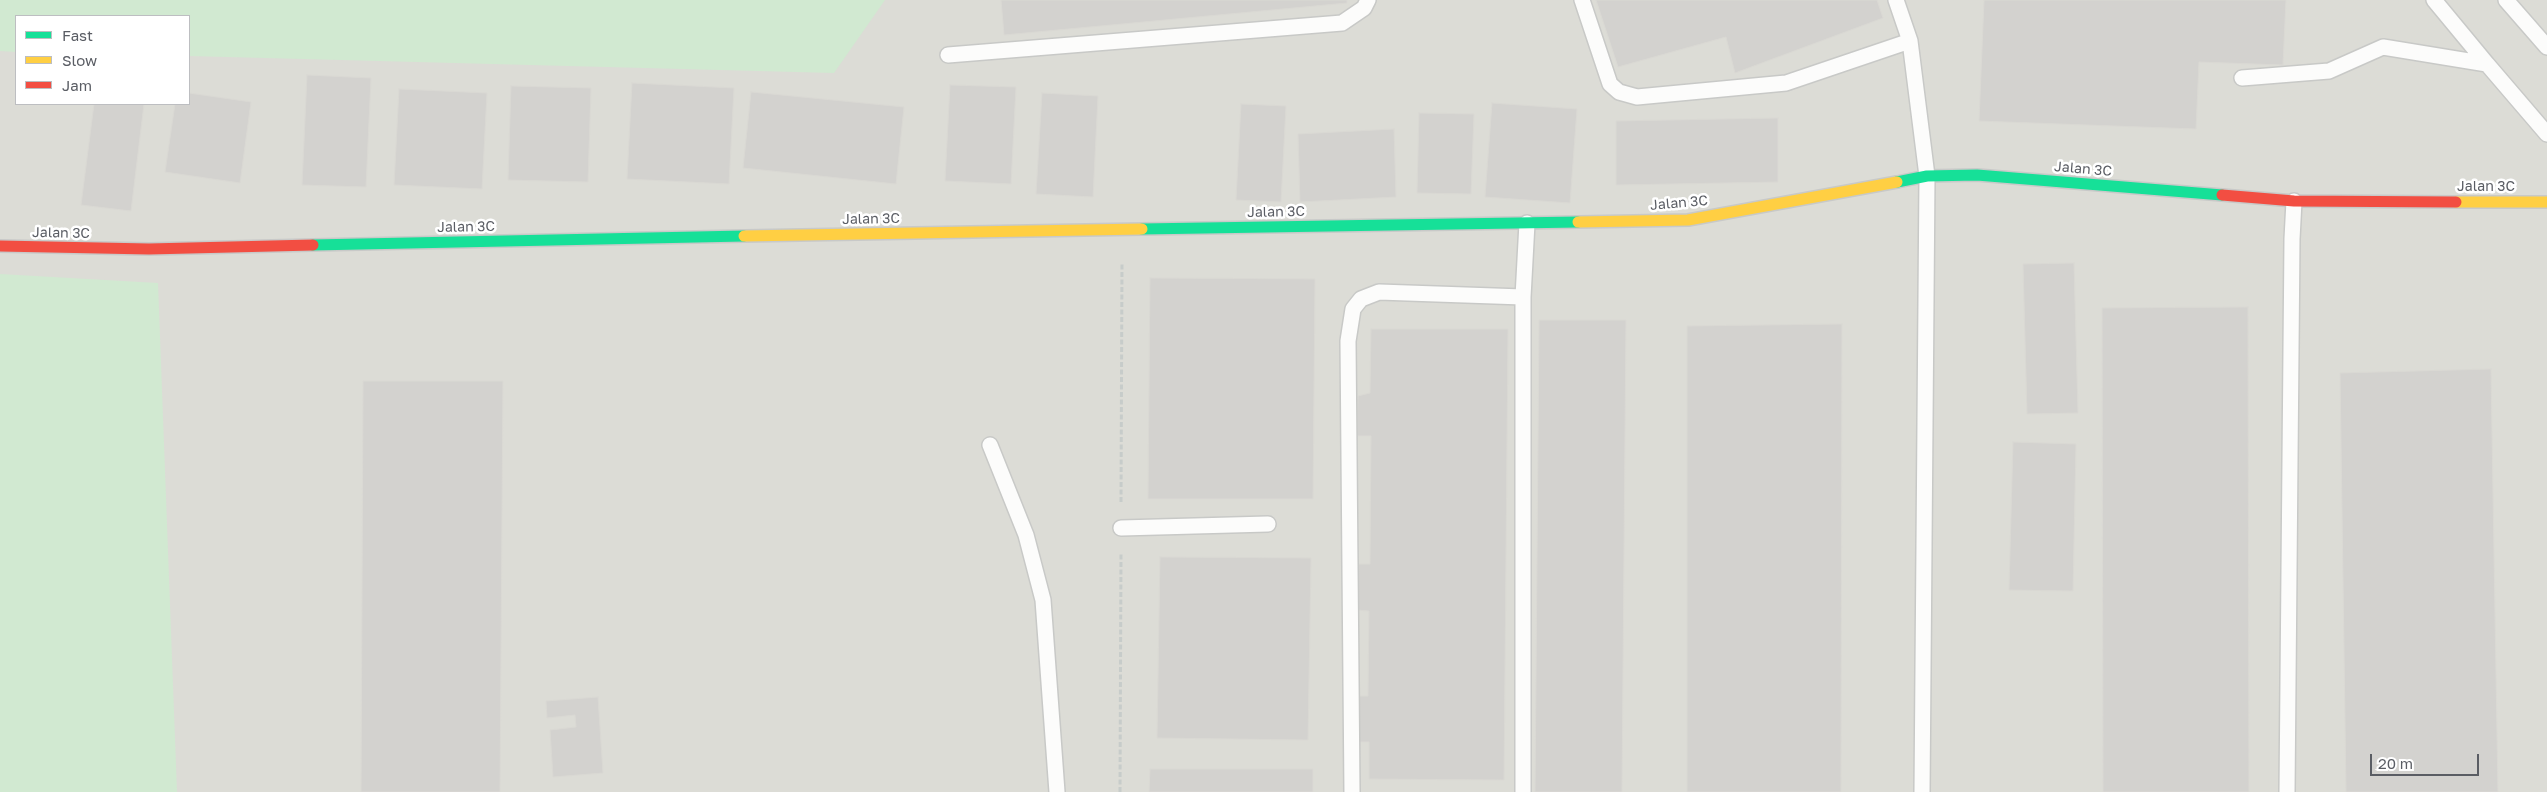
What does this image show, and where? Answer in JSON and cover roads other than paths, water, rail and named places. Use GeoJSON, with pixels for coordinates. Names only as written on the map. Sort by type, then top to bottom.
{"type":"FeatureCollection","features":[{"type":"Feature","properties":{"kind":"street","name":"Jalan 3C"},"geometry":{"type":"LineString","coordinates":[[0,246],[149,249],[592,239],[1688,220],[1927,176],[1977,175],[2294,201],[2547,202]]}},
{"type":"Feature","properties":{"kind":"lane"},"geometry":{"type":"LineString","coordinates":[[948,55],[1342,23],[1364,8],[1368,0]]}},
{"type":"Feature","properties":{"kind":"lane"},"geometry":{"type":"LineString","coordinates":[[1582,0],[1610,84],[1619,92],[1637,97],[1786,83],[1910,41]]}},
{"type":"Feature","properties":{"kind":"lane"},"geometry":{"type":"LineString","coordinates":[[1896,0],[1910,41],[1927,176],[1922,792]]}},
{"type":"Feature","properties":{"kind":"lane"},"geometry":{"type":"LineString","coordinates":[[2434,0],[2547,134]]}},
{"type":"Feature","properties":{"kind":"lane"},"geometry":{"type":"LineString","coordinates":[[2506,0],[2547,46]]}},
{"type":"Feature","properties":{"kind":"lane"},"geometry":{"type":"LineString","coordinates":[[2242,78],[2329,71],[2384,47],[2487,64]]}},
{"type":"Feature","properties":{"kind":"lane"},"geometry":{"type":"LineString","coordinates":[[2287,792],[2292,239],[2294,201]]}},
{"type":"Feature","properties":{"kind":"lane"},"geometry":{"type":"LineString","coordinates":[[1522,792],[1523,297],[1527,223]]}},
{"type":"Feature","properties":{"kind":"lane"},"geometry":{"type":"LineString","coordinates":[[1352,792],[1348,341],[1353,308],[1361,299],[1379,292],[1523,297]]}},
{"type":"Feature","properties":{"kind":"lane"},"geometry":{"type":"LineString","coordinates":[[990,445],[1026,535],[1043,600],[1057,792]]}},
{"type":"Feature","properties":{"kind":"lane"},"geometry":{"type":"LineString","coordinates":[[1121,528],[1268,524]]}}]}
